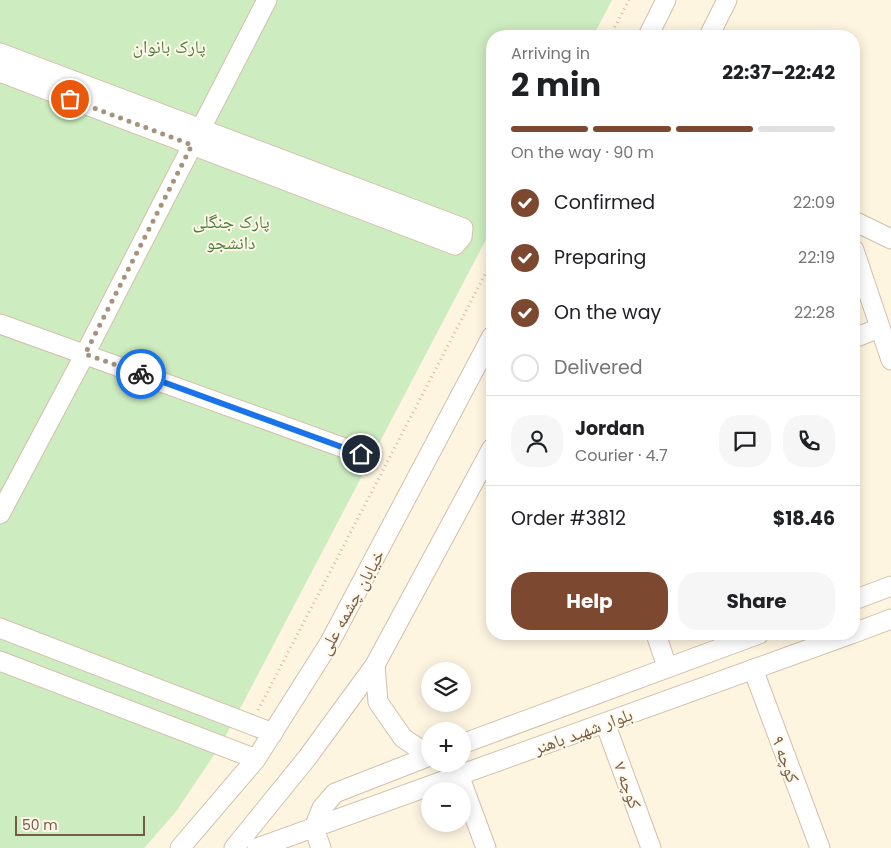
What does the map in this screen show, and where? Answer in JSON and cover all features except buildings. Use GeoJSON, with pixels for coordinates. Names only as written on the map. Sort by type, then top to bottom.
{"type":"FeatureCollection","features":[{"type":"Feature","properties":{"kind":"street"},"geometry":{"type":"LineString","coordinates":[[0,514],[85,354],[267,0]]}},
{"type":"Feature","properties":{"kind":"street"},"geometry":{"type":"LineString","coordinates":[[651,30],[666,0]]}},
{"type":"Feature","properties":{"kind":"street"},"geometry":{"type":"LineString","coordinates":[[711,30],[727,0]]}},
{"type":"Feature","properties":{"kind":"street"},"geometry":{"type":"LineString","coordinates":[[0,53],[196,137],[455,245],[462,237],[463,228],[196,137],[0,72]]}},
{"type":"Feature","properties":{"kind":"street"},"geometry":{"type":"LineString","coordinates":[[860,224],[891,239]]}},
{"type":"Feature","properties":{"kind":"street"},"geometry":{"type":"LineString","coordinates":[[860,268],[891,360]]}},
{"type":"Feature","properties":{"kind":"street"},"geometry":{"type":"LineString","coordinates":[[0,324],[361,454]]}},
{"type":"Feature","properties":{"kind":"street"},"geometry":{"type":"LineString","coordinates":[[860,336],[880,328]]}},
{"type":"Feature","properties":{"kind":"street","name":"خیابان چشمه علی"},"geometry":{"type":"LineString","coordinates":[[180,848],[256,760],[330,642],[486,347]]}},
{"type":"Feature","properties":{"kind":"street"},"geometry":{"type":"LineString","coordinates":[[234,848],[302,766],[375,665],[486,459]]}},
{"type":"Feature","properties":{"kind":"street"},"geometry":{"type":"LineString","coordinates":[[860,598],[891,586]]}},
{"type":"Feature","properties":{"kind":"street","name":"بلوار شهید باهنر"},"geometry":{"type":"LineString","coordinates":[[860,630],[891,619]]}},
{"type":"Feature","properties":{"kind":"street"},"geometry":{"type":"LineString","coordinates":[[0,628],[273,733]]}},
{"type":"Feature","properties":{"kind":"street"},"geometry":{"type":"LineString","coordinates":[[658,640],[667,667]]}},
{"type":"Feature","properties":{"kind":"street","name":"بلوار شهید باهنر"},"geometry":{"type":"LineString","coordinates":[[471,741],[742,640]]}},
{"type":"Feature","properties":{"kind":"street","name":"بلوار شهید باهنر"},"geometry":{"type":"LineString","coordinates":[[257,848],[833,640]]}},
{"type":"Feature","properties":{"kind":"street"},"geometry":{"type":"LineString","coordinates":[[0,661],[256,760]]}},
{"type":"Feature","properties":{"kind":"street"},"geometry":{"type":"LineString","coordinates":[[375,665],[378,702],[403,738],[421,750]]}},
{"type":"Feature","properties":{"kind":"street","name":"کوچه ۹"},"geometry":{"type":"LineString","coordinates":[[753,669],[820,848]]}},
{"type":"Feature","properties":{"kind":"street","name":"کوچه ۷"},"geometry":{"type":"LineString","coordinates":[[605,723],[651,848]]}},
{"type":"Feature","properties":{"kind":"street"},"geometry":{"type":"LineString","coordinates":[[321,848],[314,828],[322,808],[335,793],[421,760]]}},
{"type":"Feature","properties":{"kind":"street"},"geometry":{"type":"LineString","coordinates":[[459,775],[486,848]]}},
{"type":"Feature","properties":{"kind":"path"},"geometry":{"type":"LineString","coordinates":[[613,30],[629,0]]}},
{"type":"Feature","properties":{"kind":"path"},"geometry":{"type":"LineString","coordinates":[[250,725],[486,272]]}},
{"type":"Feature","properties":{"kind":"green space","name":"پارک جنگلی دانشجو"},"geometry":{"type":"Polygon","coordinates":[[[0,0],[612,0],[596,30],[486,30],[486,239],[222,743],[175,813],[144,848],[0,848],[0,0]]]}},
{"type":"Feature","properties":{"kind":"way so far"},"geometry":{"type":"LineString","coordinates":[[70,99],[192,145],[85,354],[141,374]]}},
{"type":"Feature","properties":{"kind":"route"},"geometry":{"type":"LineString","coordinates":[[141,374],[361,454]]}},
{"type":"Feature","properties":{"kind":"park label","name":"پارک بانوان"},"geometry":{"type":"Point","coordinates":[169,46]}}]}
